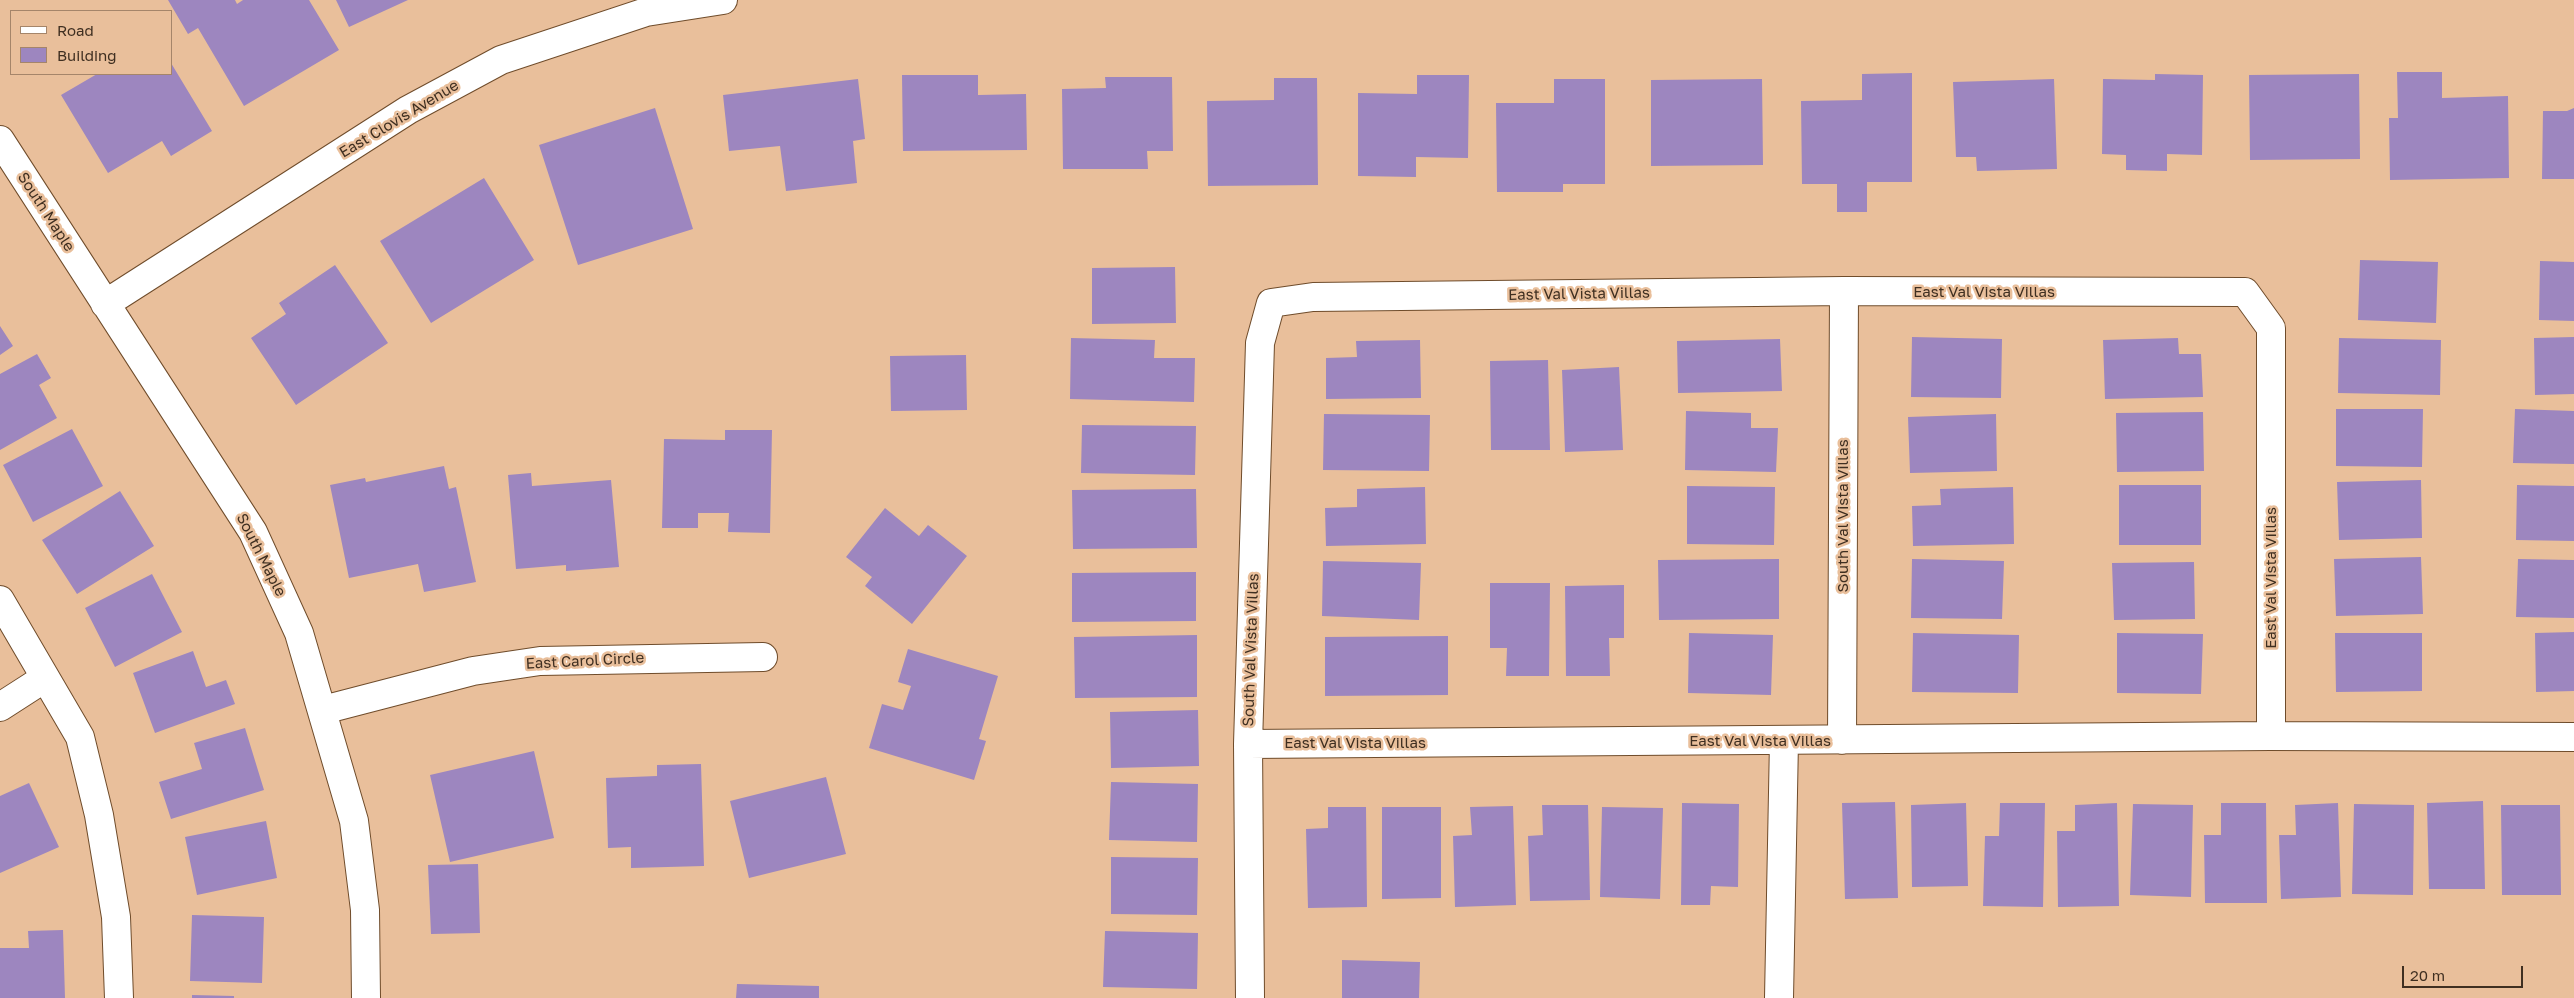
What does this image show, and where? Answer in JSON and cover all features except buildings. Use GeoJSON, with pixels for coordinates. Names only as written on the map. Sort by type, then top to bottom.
{"type":"FeatureCollection","features":[{"type":"Feature","properties":{"kind":"street","name":"East Clovis Avenue"},"geometry":{"type":"LineString","coordinates":[[105,304],[408,110],[501,60],[588,29],[646,12],[723,0]]}},
{"type":"Feature","properties":{"kind":"street","name":"South Maple"},"geometry":{"type":"LineString","coordinates":[[0,140],[253,532],[299,633],[354,821],[365,910],[366,998]]}},
{"type":"Feature","properties":{"kind":"street","name":"East Val Vista Villas"},"geometry":{"type":"LineString","coordinates":[[1272,303],[1313,296],[1844,291],[2245,292],[2271,328],[2271,736]]}},
{"type":"Feature","properties":{"kind":"street","name":"South Val Vista Villas"},"geometry":{"type":"LineString","coordinates":[[1842,740],[1844,291]]}},
{"type":"Feature","properties":{"kind":"street","name":"South Val Vista Villas"},"geometry":{"type":"LineString","coordinates":[[1250,998],[1248,744],[1260,343],[1272,303]]}},
{"type":"Feature","properties":{"kind":"street"},"geometry":{"type":"LineString","coordinates":[[0,600],[80,737],[99,815],[116,917],[119,998]]}},
{"type":"Feature","properties":{"kind":"street","name":"East Carol Circle"},"geometry":{"type":"LineString","coordinates":[[323,710],[473,672],[540,661],[762,657]]}},
{"type":"Feature","properties":{"kind":"street"},"geometry":{"type":"LineString","coordinates":[[0,706],[45,678]]}},
{"type":"Feature","properties":{"kind":"street","name":"East Val Vista Villas"},"geometry":{"type":"LineString","coordinates":[[1248,744],[2271,736],[2574,737]]}},
{"type":"Feature","properties":{"kind":"street"},"geometry":{"type":"LineString","coordinates":[[1779,998],[1784,741]]}}]}
